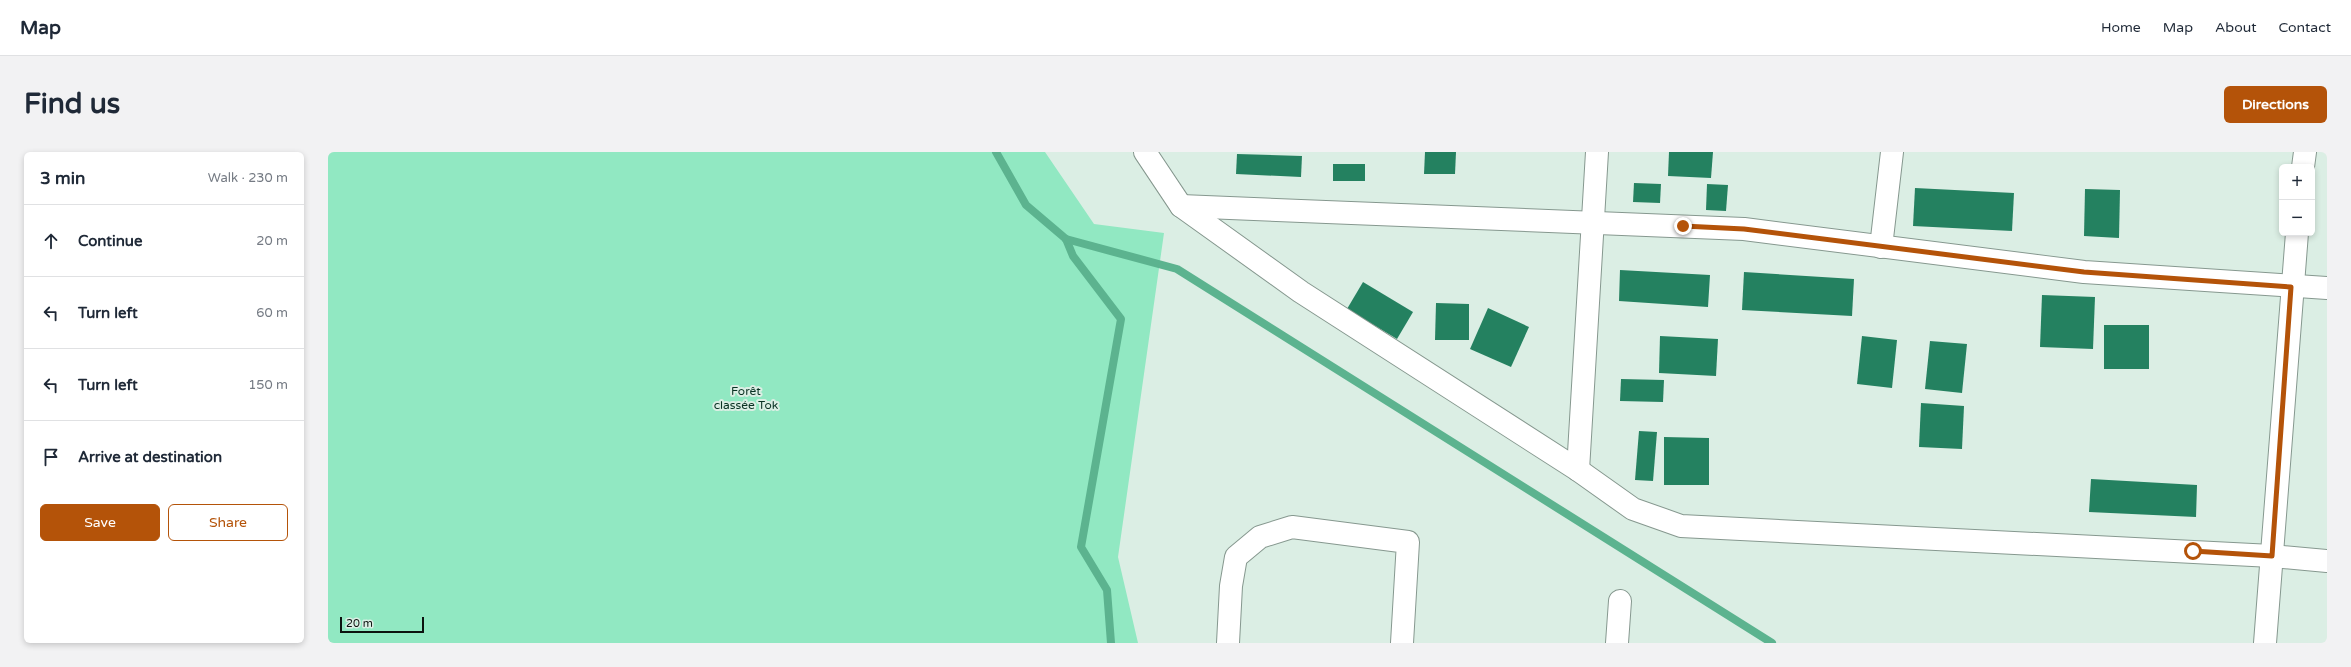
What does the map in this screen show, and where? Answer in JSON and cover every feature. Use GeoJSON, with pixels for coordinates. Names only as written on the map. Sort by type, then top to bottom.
{"type":"FeatureCollection","features":[{"type":"Feature","properties":{"kind":"street"},"geometry":{"type":"LineString","coordinates":[[1145,152],[1181,206],[1301,292],[1578,470],[1633,509],[1682,526],[2272,556],[2327,561]]}},
{"type":"Feature","properties":{"kind":"street"},"geometry":{"type":"LineString","coordinates":[[1578,470],[1596,152]]}},
{"type":"Feature","properties":{"kind":"street"},"geometry":{"type":"LineString","coordinates":[[1881,247],[1892,152]]}},
{"type":"Feature","properties":{"kind":"street"},"geometry":{"type":"LineString","coordinates":[[2303,164],[2305,152]]}},
{"type":"Feature","properties":{"kind":"street"},"geometry":{"type":"LineString","coordinates":[[1181,206],[1744,229],[2084,272],[2291,287],[2327,288]]}},
{"type":"Feature","properties":{"kind":"street"},"geometry":{"type":"LineString","coordinates":[[2265,643],[2291,287],[2297,236]]}},
{"type":"Feature","properties":{"kind":"street"},"geometry":{"type":"LineString","coordinates":[[1228,643],[1231,586],[1236,557],[1260,537],[1292,527],[1408,542],[1402,643]]}},
{"type":"Feature","properties":{"kind":"street"},"geometry":{"type":"LineString","coordinates":[[1617,643],[1620,601]]}},
{"type":"Feature","properties":{"kind":"green space","name":"Forêt classée Tok"},"geometry":{"type":"Polygon","coordinates":[[[328,152],[1045,152],[1094,224],[1164,233],[1118,557],[1138,643],[328,643],[328,152]]]}},
{"type":"Feature","properties":{"kind":"building"},"geometry":{"type":"Polygon","coordinates":[[[1425,152],[1456,152],[1455,174],[1424,174],[1425,152]]]}},
{"type":"Feature","properties":{"kind":"building"},"geometry":{"type":"Polygon","coordinates":[[[1669,152],[1713,152],[1711,178],[1668,176],[1669,152]]]}},
{"type":"Feature","properties":{"kind":"building"},"geometry":{"type":"Polygon","coordinates":[[[1237,154],[1302,156],[1301,177],[1236,174],[1237,154]]]}},
{"type":"Feature","properties":{"kind":"building"},"geometry":{"type":"Polygon","coordinates":[[[1333,164],[1365,164],[1365,181],[1333,181],[1333,164]]]}},
{"type":"Feature","properties":{"kind":"building"},"geometry":{"type":"Polygon","coordinates":[[[1634,183],[1661,184],[1660,203],[1633,202],[1634,183]]]}},
{"type":"Feature","properties":{"kind":"building"},"geometry":{"type":"Polygon","coordinates":[[[1707,184],[1728,185],[1726,211],[1706,210],[1707,184]]]}},
{"type":"Feature","properties":{"kind":"building"},"geometry":{"type":"Polygon","coordinates":[[[1915,188],[2014,193],[2012,231],[1913,226],[1915,188]]]}},
{"type":"Feature","properties":{"kind":"building"},"geometry":{"type":"Polygon","coordinates":[[[2085,189],[2120,190],[2119,238],[2084,236],[2085,189]]]}},
{"type":"Feature","properties":{"kind":"building"},"geometry":{"type":"Polygon","coordinates":[[[1620,270],[1710,275],[1708,307],[1619,301],[1620,270]]]}},
{"type":"Feature","properties":{"kind":"building"},"geometry":{"type":"Polygon","coordinates":[[[1744,272],[1854,279],[1852,316],[1742,310],[1744,272]]]}},
{"type":"Feature","properties":{"kind":"building"},"geometry":{"type":"Polygon","coordinates":[[[1363,282],[1413,312],[1397,339],[1347,309],[1363,282]]]}},
{"type":"Feature","properties":{"kind":"building"},"geometry":{"type":"Polygon","coordinates":[[[2042,295],[2095,297],[2093,349],[2040,347],[2042,295]]]}},
{"type":"Feature","properties":{"kind":"building"},"geometry":{"type":"Polygon","coordinates":[[[1436,303],[1469,304],[1469,340],[1435,340],[1436,303]]]}},
{"type":"Feature","properties":{"kind":"building"},"geometry":{"type":"Polygon","coordinates":[[[1488,308],[1529,327],[1511,367],[1470,349],[1488,308]]]}},
{"type":"Feature","properties":{"kind":"building"},"geometry":{"type":"Polygon","coordinates":[[[2104,325],[2149,325],[2149,369],[2104,369],[2104,325]]]}},
{"type":"Feature","properties":{"kind":"building"},"geometry":{"type":"Polygon","coordinates":[[[1660,336],[1718,339],[1716,376],[1659,373],[1660,336]]]}},
{"type":"Feature","properties":{"kind":"building"},"geometry":{"type":"Polygon","coordinates":[[[1862,336],[1897,340],[1892,388],[1857,384],[1862,336]]]}},
{"type":"Feature","properties":{"kind":"building"},"geometry":{"type":"Polygon","coordinates":[[[1930,341],[1967,344],[1962,393],[1925,389],[1930,341]]]}},
{"type":"Feature","properties":{"kind":"building"},"geometry":{"type":"Polygon","coordinates":[[[1621,379],[1664,380],[1663,402],[1620,401],[1621,379]]]}},
{"type":"Feature","properties":{"kind":"building"},"geometry":{"type":"Polygon","coordinates":[[[1921,403],[1964,406],[1962,449],[1919,447],[1921,403]]]}},
{"type":"Feature","properties":{"kind":"building"},"geometry":{"type":"Polygon","coordinates":[[[1639,431],[1657,432],[1653,481],[1635,480],[1639,431]]]}},
{"type":"Feature","properties":{"kind":"building"},"geometry":{"type":"Polygon","coordinates":[[[1664,437],[1709,438],[1709,485],[1664,485],[1664,437]]]}},
{"type":"Feature","properties":{"kind":"building"},"geometry":{"type":"Polygon","coordinates":[[[2091,479],[2197,485],[2196,517],[2089,512],[2091,479]]]}},
{"type":"Feature","properties":{"kind":"waterway"},"geometry":{"type":"LineString","coordinates":[[996,152],[1026,205],[1066,239],[1073,256],[1121,319],[1081,547],[1107,590],[1111,643]]}},
{"type":"Feature","properties":{"kind":"waterway"},"geometry":{"type":"LineString","coordinates":[[1066,239],[1177,269],[1772,643]]}},
{"type":"Feature","properties":{"kind":"route"},"geometry":{"type":"LineString","coordinates":[[1683,226],[1744,229],[2084,272],[2291,287],[2272,556],[2193,551]]}}]}
